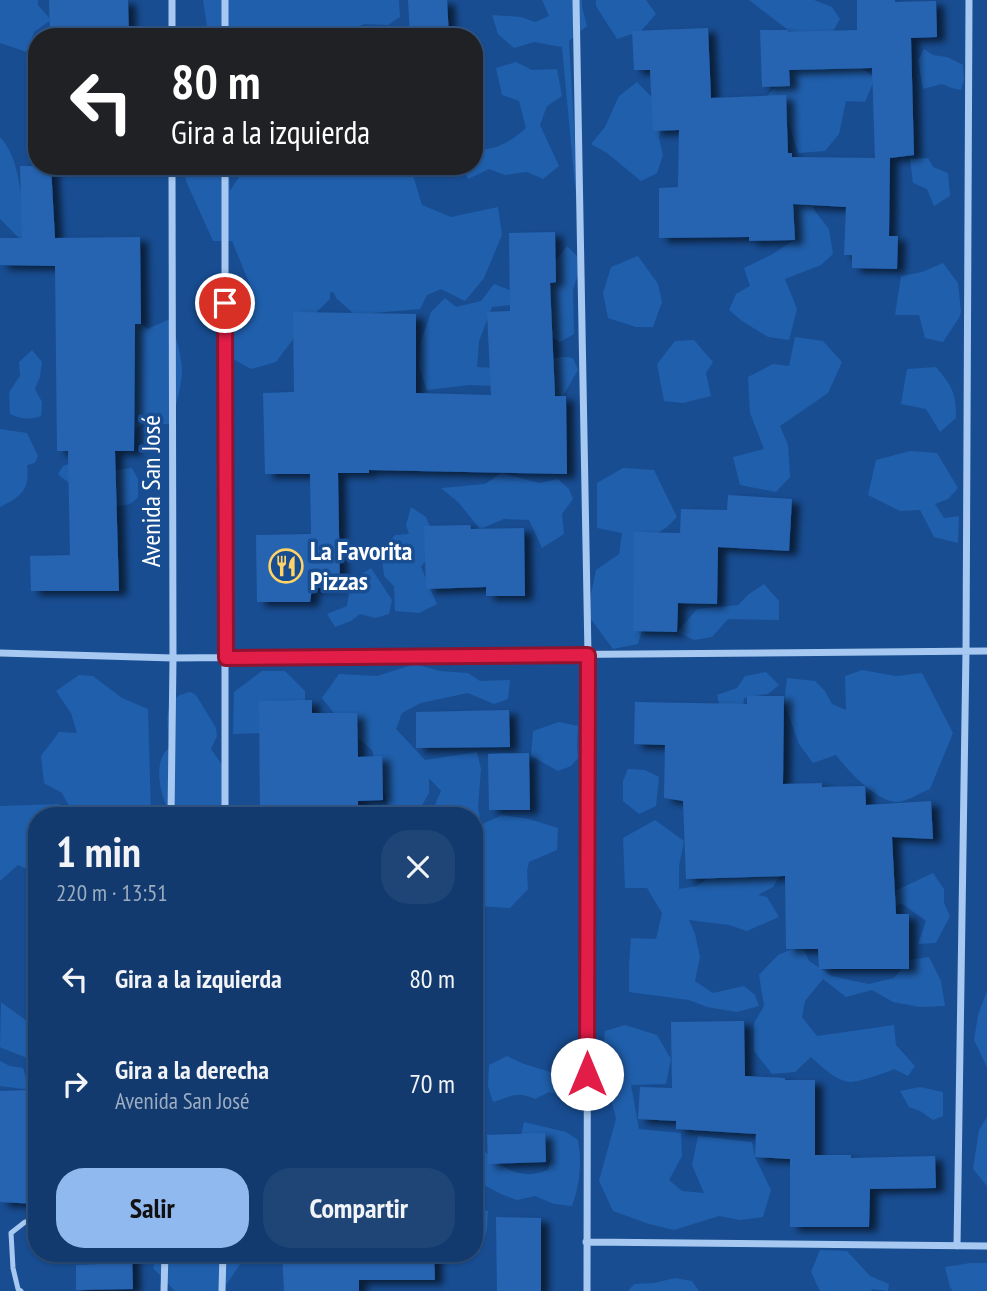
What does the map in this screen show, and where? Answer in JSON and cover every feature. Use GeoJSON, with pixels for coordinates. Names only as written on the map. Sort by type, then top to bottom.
{"type":"FeatureCollection","features":[{"type":"Feature","properties":{"kind":"street"},"geometry":{"type":"LineString","coordinates":[[172,0],[172,28]]}},
{"type":"Feature","properties":{"kind":"street"},"geometry":{"type":"LineString","coordinates":[[225,0],[225,28]]}},
{"type":"Feature","properties":{"kind":"street"},"geometry":{"type":"LineString","coordinates":[[576,0],[588,655],[587,1291]]}},
{"type":"Feature","properties":{"kind":"street"},"geometry":{"type":"LineString","coordinates":[[957,1246],[966,651],[969,0]]}},
{"type":"Feature","properties":{"kind":"street","name":"Avenida San José"},"geometry":{"type":"LineString","coordinates":[[171,807],[172,175]]}},
{"type":"Feature","properties":{"kind":"street"},"geometry":{"type":"LineString","coordinates":[[225,175],[225,807]]}},
{"type":"Feature","properties":{"kind":"street"},"geometry":{"type":"LineString","coordinates":[[0,653],[226,658],[987,651]]}},
{"type":"Feature","properties":{"kind":"street"},"geometry":{"type":"LineString","coordinates":[[586,1242],[987,1246]]}},
{"type":"Feature","properties":{"kind":"street"},"geometry":{"type":"LineString","coordinates":[[164,1291],[165,1262]]}},
{"type":"Feature","properties":{"kind":"street"},"geometry":{"type":"LineString","coordinates":[[222,1291],[223,1262]]}},
{"type":"Feature","properties":{"kind":"lane"},"geometry":{"type":"LineString","coordinates":[[21,1291],[18,1289],[13,1268],[11,1233],[28,1221]]}},
{"type":"Feature","properties":{"kind":"shaded area"},"geometry":{"type":"Polygon","coordinates":[[[0,0],[38,0],[38,5],[51,20],[40,28],[28,28],[27,52],[0,43],[0,0]]]}},
{"type":"Feature","properties":{"kind":"shaded area"},"geometry":{"type":"Polygon","coordinates":[[[203,0],[399,0],[400,17],[388,25],[365,24],[353,28],[207,28],[203,0]]]}},
{"type":"Feature","properties":{"kind":"shaded area"},"geometry":{"type":"Polygon","coordinates":[[[542,0],[582,0],[587,26],[569,41],[582,259],[562,47],[534,42],[514,48],[498,34],[492,15],[521,17],[535,22],[549,16],[542,0]]]}},
{"type":"Feature","properties":{"kind":"shaded area"},"geometry":{"type":"Polygon","coordinates":[[[596,0],[646,0],[656,14],[641,31],[617,39],[596,6],[596,0]]]}},
{"type":"Feature","properties":{"kind":"shaded area"},"geometry":{"type":"Polygon","coordinates":[[[749,0],[814,0],[832,7],[840,19],[827,42],[875,78],[865,102],[846,101],[839,134],[825,151],[798,153],[790,127],[768,95],[789,72],[788,30],[749,0]]]}},
{"type":"Feature","properties":{"kind":"shaded area"},"geometry":{"type":"Polygon","coordinates":[[[924,49],[933,55],[947,57],[963,65],[964,80],[961,90],[942,84],[923,89],[918,61],[924,49]]]}},
{"type":"Feature","properties":{"kind":"shaded area"},"geometry":{"type":"Polygon","coordinates":[[[516,62],[532,70],[557,69],[562,96],[547,106],[540,125],[559,166],[543,179],[527,172],[505,175],[489,169],[483,172],[483,149],[508,141],[526,128],[519,101],[502,95],[496,68],[516,62]]]}},
{"type":"Feature","properties":{"kind":"shaded area"},"geometry":{"type":"Polygon","coordinates":[[[637,82],[664,110],[659,138],[663,155],[657,173],[641,181],[607,153],[591,144],[605,127],[619,96],[637,82]]]}},
{"type":"Feature","properties":{"kind":"shaded area"},"geometry":{"type":"Polygon","coordinates":[[[0,137],[8,147],[17,173],[24,243],[0,219],[0,137]]]}},
{"type":"Feature","properties":{"kind":"shaded area"},"geometry":{"type":"Polygon","coordinates":[[[928,158],[933,167],[948,173],[950,196],[934,206],[927,189],[913,183],[910,159],[928,158]]]}},
{"type":"Feature","properties":{"kind":"shaded area"},"geometry":{"type":"Polygon","coordinates":[[[186,175],[229,175],[230,191],[240,175],[413,175],[422,205],[451,217],[498,207],[502,235],[484,278],[465,301],[441,289],[427,295],[420,309],[353,313],[330,292],[330,299],[306,322],[276,362],[251,369],[219,351],[213,315],[225,295],[250,285],[232,241],[213,241],[186,175]]]}},
{"type":"Feature","properties":{"kind":"shaded area"},"geometry":{"type":"Polygon","coordinates":[[[805,192],[829,229],[833,254],[821,265],[785,279],[797,309],[789,340],[768,337],[729,310],[736,294],[750,286],[744,268],[794,240],[786,198],[805,192]]]}},
{"type":"Feature","properties":{"kind":"shaded area"},"geometry":{"type":"Polygon","coordinates":[[[567,246],[582,261],[573,290],[574,334],[560,342],[537,328],[530,303],[492,307],[479,341],[477,367],[506,367],[557,357],[573,358],[578,370],[563,396],[494,386],[469,385],[427,390],[419,367],[421,341],[431,312],[445,298],[456,307],[481,301],[494,284],[517,293],[534,288],[567,246]]]}},
{"type":"Feature","properties":{"kind":"shaded area"},"geometry":{"type":"Polygon","coordinates":[[[638,256],[658,284],[662,302],[653,327],[636,327],[608,318],[603,293],[611,267],[638,256]]]}},
{"type":"Feature","properties":{"kind":"shaded area"},"geometry":{"type":"Polygon","coordinates":[[[943,263],[958,283],[961,312],[943,342],[925,338],[919,315],[895,315],[901,276],[922,272],[943,263]]]}},
{"type":"Feature","properties":{"kind":"shaded area"},"geometry":{"type":"Polygon","coordinates":[[[127,308],[147,329],[170,319],[182,369],[180,390],[171,424],[143,424],[134,429],[123,355],[127,308]]]}},
{"type":"Feature","properties":{"kind":"shaded area"},"geometry":{"type":"Polygon","coordinates":[[[795,337],[823,341],[842,362],[828,393],[780,426],[788,445],[790,477],[776,492],[740,485],[733,457],[764,449],[750,413],[748,377],[773,364],[789,366],[795,337]]]}},
{"type":"Feature","properties":{"kind":"shaded area"},"geometry":{"type":"Polygon","coordinates":[[[694,340],[713,362],[706,373],[711,396],[683,403],[664,401],[657,364],[675,341],[694,340]]]}},
{"type":"Feature","properties":{"kind":"shaded area"},"geometry":{"type":"Polygon","coordinates":[[[32,350],[42,362],[35,389],[42,402],[41,416],[18,417],[10,414],[9,392],[20,376],[19,362],[32,350]]]}},
{"type":"Feature","properties":{"kind":"shaded area"},"geometry":{"type":"Polygon","coordinates":[[[936,367],[952,390],[956,409],[956,418],[940,432],[926,409],[901,404],[907,369],[936,367]]]}},
{"type":"Feature","properties":{"kind":"shaded area"},"geometry":{"type":"Polygon","coordinates":[[[0,429],[27,433],[38,456],[35,463],[27,465],[27,481],[22,492],[0,507],[0,429]]]}},
{"type":"Feature","properties":{"kind":"shaded area"},"geometry":{"type":"Polygon","coordinates":[[[910,451],[937,453],[958,488],[948,499],[935,504],[944,518],[959,516],[958,543],[934,537],[920,510],[900,511],[868,495],[876,460],[910,451]]]}},
{"type":"Feature","properties":{"kind":"shaded area"},"geometry":{"type":"Polygon","coordinates":[[[79,461],[110,471],[132,468],[138,479],[138,497],[129,504],[112,505],[82,491],[58,474],[63,466],[79,461]]]}},
{"type":"Feature","properties":{"kind":"shaded area"},"geometry":{"type":"Polygon","coordinates":[[[623,468],[654,470],[677,517],[640,545],[651,597],[638,644],[613,649],[587,614],[596,570],[619,554],[622,533],[597,528],[597,483],[623,468]]]}},
{"type":"Feature","properties":{"kind":"shaded area"},"geometry":{"type":"Polygon","coordinates":[[[501,473],[539,483],[558,479],[569,489],[573,499],[562,514],[564,534],[542,548],[529,520],[504,519],[480,529],[458,502],[441,488],[485,484],[501,473]]]}},
{"type":"Feature","properties":{"kind":"shaded area"},"geometry":{"type":"Polygon","coordinates":[[[411,507],[426,517],[437,544],[421,567],[437,604],[419,613],[395,611],[394,586],[384,576],[381,551],[395,535],[409,534],[406,525],[411,507]]]}},
{"type":"Feature","properties":{"kind":"shaded area"},"geometry":{"type":"Polygon","coordinates":[[[371,568],[392,600],[389,614],[375,618],[360,614],[335,627],[327,614],[347,606],[351,581],[371,568]]]}},
{"type":"Feature","properties":{"kind":"shaded area"},"geometry":{"type":"Polygon","coordinates":[[[764,584],[779,601],[779,620],[728,619],[712,637],[694,640],[677,632],[697,609],[738,605],[764,584]]]}},
{"type":"Feature","properties":{"kind":"shaded area"},"geometry":{"type":"Polygon","coordinates":[[[415,664],[440,671],[468,673],[480,681],[510,680],[508,699],[494,704],[468,693],[421,703],[402,713],[396,729],[425,760],[477,752],[481,769],[478,807],[434,807],[441,791],[429,778],[429,793],[421,807],[388,805],[372,750],[345,727],[322,698],[339,674],[377,676],[415,664]]]}},
{"type":"Feature","properties":{"kind":"shaded area"},"geometry":{"type":"Polygon","coordinates":[[[862,670],[896,676],[922,673],[953,733],[930,789],[905,800],[890,801],[872,792],[836,755],[813,763],[799,744],[784,703],[787,678],[815,681],[832,704],[846,710],[845,676],[862,670]]]}},
{"type":"Feature","properties":{"kind":"shaded area"},"geometry":{"type":"Polygon","coordinates":[[[262,671],[285,671],[305,691],[305,700],[265,733],[233,734],[234,692],[262,671]]]}},
{"type":"Feature","properties":{"kind":"shaded area"},"geometry":{"type":"Polygon","coordinates":[[[766,672],[779,685],[768,694],[744,698],[741,728],[723,719],[717,695],[737,688],[745,676],[766,672]]]}},
{"type":"Feature","properties":{"kind":"shaded area"},"geometry":{"type":"Polygon","coordinates":[[[79,675],[93,676],[122,698],[148,709],[151,807],[70,807],[62,793],[44,783],[41,756],[59,732],[77,733],[71,713],[56,691],[79,675]]]}},
{"type":"Feature","properties":{"kind":"shaded area"},"geometry":{"type":"Polygon","coordinates":[[[190,692],[196,695],[216,728],[217,736],[211,749],[227,774],[228,785],[223,802],[230,807],[168,807],[164,800],[159,769],[165,752],[171,747],[168,713],[178,696],[190,692]]]}},
{"type":"Feature","properties":{"kind":"shaded area"},"geometry":{"type":"Polygon","coordinates":[[[559,722],[578,726],[578,758],[571,766],[558,771],[531,756],[533,731],[559,722]]]}},
{"type":"Feature","properties":{"kind":"shaded area"},"geometry":{"type":"Polygon","coordinates":[[[628,769],[645,770],[659,777],[656,806],[639,814],[623,801],[623,781],[628,769]]]}},
{"type":"Feature","properties":{"kind":"shaded area"},"geometry":{"type":"Polygon","coordinates":[[[59,804],[61,807],[28,807],[28,870],[18,865],[0,881],[0,806],[59,804]]]}},
{"type":"Feature","properties":{"kind":"shaded area"},"geometry":{"type":"Polygon","coordinates":[[[502,815],[529,819],[558,828],[557,850],[529,862],[528,889],[510,908],[483,906],[483,824],[502,815]]]}},
{"type":"Feature","properties":{"kind":"shaded area"},"geometry":{"type":"Polygon","coordinates":[[[655,820],[684,841],[679,866],[679,889],[697,886],[723,867],[785,867],[773,887],[758,895],[767,897],[779,917],[747,931],[729,925],[689,920],[700,957],[695,981],[713,993],[744,986],[755,995],[759,1006],[737,1012],[707,1007],[689,1000],[629,992],[631,938],[656,939],[662,913],[647,888],[625,888],[623,838],[655,820]]]}},
{"type":"Feature","properties":{"kind":"shaded area"},"geometry":{"type":"Polygon","coordinates":[[[933,873],[944,889],[944,903],[950,916],[936,943],[918,944],[926,921],[901,903],[873,922],[884,896],[933,873]]]}},
{"type":"Feature","properties":{"kind":"shaded area"},"geometry":{"type":"Polygon","coordinates":[[[802,945],[809,961],[832,976],[869,984],[894,978],[909,960],[929,957],[941,981],[945,1006],[920,1007],[893,1002],[872,990],[846,997],[823,979],[805,1001],[802,1017],[817,1036],[894,1025],[896,1045],[915,1066],[908,1076],[894,1069],[850,1082],[839,1079],[811,1057],[795,1072],[772,1074],[754,1051],[754,1023],[764,1006],[759,975],[778,955],[802,945]]]}},
{"type":"Feature","properties":{"kind":"shaded area"},"geometry":{"type":"Polygon","coordinates":[[[987,991],[987,1067],[974,1040],[978,1015],[987,991]]]}},
{"type":"Feature","properties":{"kind":"shaded area"},"geometry":{"type":"Polygon","coordinates":[[[1,1002],[28,1022],[28,1059],[0,1047],[1,1002]]]}},
{"type":"Feature","properties":{"kind":"shaded area"},"geometry":{"type":"Polygon","coordinates":[[[625,1025],[657,1035],[671,1059],[666,1084],[631,1085],[639,1129],[681,1133],[682,1156],[669,1180],[682,1191],[704,1193],[692,1165],[698,1136],[752,1142],[755,1157],[771,1190],[763,1217],[740,1220],[719,1216],[674,1230],[613,1211],[599,1181],[616,1119],[601,1065],[605,1031],[625,1025]]]}},
{"type":"Feature","properties":{"kind":"shaded area"},"geometry":{"type":"Polygon","coordinates":[[[507,1056],[564,1076],[569,1090],[561,1095],[549,1092],[535,1099],[518,1095],[493,1102],[488,1086],[489,1065],[507,1056]]]}},
{"type":"Feature","properties":{"kind":"shaded area"},"geometry":{"type":"Polygon","coordinates":[[[0,1061],[23,1068],[28,1090],[0,1086],[0,1061]]]}},
{"type":"Feature","properties":{"kind":"shaded area"},"geometry":{"type":"Polygon","coordinates":[[[920,1087],[943,1092],[943,1116],[933,1120],[909,1107],[900,1091],[920,1087]]]}},
{"type":"Feature","properties":{"kind":"shaded area"},"geometry":{"type":"Polygon","coordinates":[[[987,1117],[987,1186],[973,1169],[979,1130],[987,1117]]]}},
{"type":"Feature","properties":{"kind":"shaded area"},"geometry":{"type":"Polygon","coordinates":[[[524,1122],[566,1132],[578,1140],[580,1173],[572,1206],[554,1204],[535,1196],[517,1200],[483,1185],[483,1149],[497,1162],[518,1173],[548,1170],[551,1158],[546,1162],[519,1145],[524,1122]]]}},
{"type":"Feature","properties":{"kind":"shaded area"},"geometry":{"type":"Polygon","coordinates":[[[483,1210],[488,1211],[483,1242],[483,1210]]]}},
{"type":"Feature","properties":{"kind":"shaded area"},"geometry":{"type":"Polygon","coordinates":[[[820,1250],[847,1251],[870,1276],[889,1284],[888,1291],[820,1291],[811,1272],[820,1250]]]}},
{"type":"Feature","properties":{"kind":"shaded area"},"geometry":{"type":"Polygon","coordinates":[[[155,1262],[242,1262],[222,1291],[175,1291],[153,1268],[155,1262]]]}},
{"type":"Feature","properties":{"kind":"shaded area"},"geometry":{"type":"Polygon","coordinates":[[[987,1263],[987,1291],[953,1291],[945,1267],[987,1263]]]}},
{"type":"Feature","properties":{"kind":"shaded area"},"geometry":{"type":"Polygon","coordinates":[[[675,1278],[692,1281],[699,1291],[628,1291],[634,1284],[675,1278]]]}},
{"type":"Feature","properties":{"kind":"building"},"geometry":{"type":"Polygon","coordinates":[[[49,0],[128,0],[129,28],[50,28],[49,0]]]}},
{"type":"Feature","properties":{"kind":"building"},"geometry":{"type":"Polygon","coordinates":[[[408,0],[447,0],[449,28],[410,28],[408,0]]]}},
{"type":"Feature","properties":{"kind":"building"},"geometry":{"type":"Polygon","coordinates":[[[857,0],[936,1],[937,37],[911,38],[914,155],[890,158],[889,236],[898,236],[897,269],[852,268],[852,255],[844,255],[846,207],[793,204],[795,240],[749,241],[749,237],[659,238],[659,188],[678,187],[679,130],[653,131],[650,70],[634,70],[632,31],[708,28],[711,98],[786,95],[788,153],[792,153],[792,157],[875,158],[872,68],[789,70],[790,86],[762,87],[760,30],[857,30],[857,0]]]}},
{"type":"Feature","properties":{"kind":"building"},"geometry":{"type":"Polygon","coordinates":[[[20,166],[28,166],[28,175],[52,175],[55,238],[140,237],[141,324],[135,324],[134,451],[115,451],[119,591],[31,591],[30,556],[70,555],[68,451],[57,451],[55,266],[0,265],[0,238],[22,238],[20,166]]]}},
{"type":"Feature","properties":{"kind":"building"},"geometry":{"type":"Polygon","coordinates":[[[555,232],[556,282],[550,283],[555,396],[566,396],[567,474],[369,470],[369,473],[338,473],[340,587],[312,588],[310,602],[257,602],[256,535],[311,534],[310,474],[265,474],[263,393],[294,392],[293,312],[416,314],[416,393],[491,395],[487,312],[510,311],[509,233],[555,232]]]}},
{"type":"Feature","properties":{"kind":"building"},"geometry":{"type":"Polygon","coordinates":[[[728,495],[792,499],[789,551],[718,547],[717,604],[678,603],[677,632],[633,631],[634,532],[680,533],[681,509],[727,510],[728,495]]]}},
{"type":"Feature","properties":{"kind":"building"},"geometry":{"type":"Polygon","coordinates":[[[470,525],[471,529],[524,528],[525,596],[486,596],[486,587],[426,589],[424,526],[470,525]]]}},
{"type":"Feature","properties":{"kind":"building"},"geometry":{"type":"Polygon","coordinates":[[[747,696],[784,696],[783,784],[865,786],[866,805],[931,801],[933,839],[892,837],[896,914],[909,914],[909,969],[819,969],[818,949],[786,949],[785,876],[686,879],[683,801],[664,798],[665,745],[634,744],[635,702],[747,704],[747,696]]]}},
{"type":"Feature","properties":{"kind":"building"},"geometry":{"type":"Polygon","coordinates":[[[312,700],[312,713],[357,713],[358,757],[382,756],[383,800],[358,801],[358,807],[260,807],[259,701],[312,700]]]}},
{"type":"Feature","properties":{"kind":"building"},"geometry":{"type":"Polygon","coordinates":[[[509,710],[510,747],[416,748],[416,712],[509,710]]]}},
{"type":"Feature","properties":{"kind":"building"},"geometry":{"type":"Polygon","coordinates":[[[529,753],[530,810],[489,810],[488,754],[529,753]]]}},
{"type":"Feature","properties":{"kind":"building"},"geometry":{"type":"Polygon","coordinates":[[[744,1021],[745,1076],[815,1080],[815,1155],[851,1155],[851,1158],[935,1156],[936,1188],[870,1189],[869,1227],[790,1227],[790,1159],[755,1157],[756,1134],[676,1129],[676,1121],[638,1119],[640,1087],[672,1088],[671,1022],[744,1021]]]}},
{"type":"Feature","properties":{"kind":"building"},"geometry":{"type":"Polygon","coordinates":[[[28,1090],[28,1204],[0,1202],[0,1091],[28,1090]]]}},
{"type":"Feature","properties":{"kind":"building"},"geometry":{"type":"Polygon","coordinates":[[[545,1133],[546,1162],[488,1164],[487,1135],[545,1133]]]}},
{"type":"Feature","properties":{"kind":"building"},"geometry":{"type":"Polygon","coordinates":[[[496,1217],[541,1218],[541,1291],[497,1291],[496,1217]]]}},
{"type":"Feature","properties":{"kind":"building"},"geometry":{"type":"Polygon","coordinates":[[[132,1262],[133,1289],[76,1290],[76,1265],[132,1262]]]}},
{"type":"Feature","properties":{"kind":"building"},"geometry":{"type":"Polygon","coordinates":[[[282,1262],[434,1262],[435,1280],[359,1280],[359,1291],[284,1291],[282,1262]]]}},
{"type":"Feature","properties":{"kind":"place","name":"La Favorita Pizzas"},"geometry":{"type":"Point","coordinates":[286,566]}},
{"type":"Feature","properties":{"kind":"route"},"geometry":{"type":"LineString","coordinates":[[225,303],[226,658],[588,655],[587,1074]]}}]}
